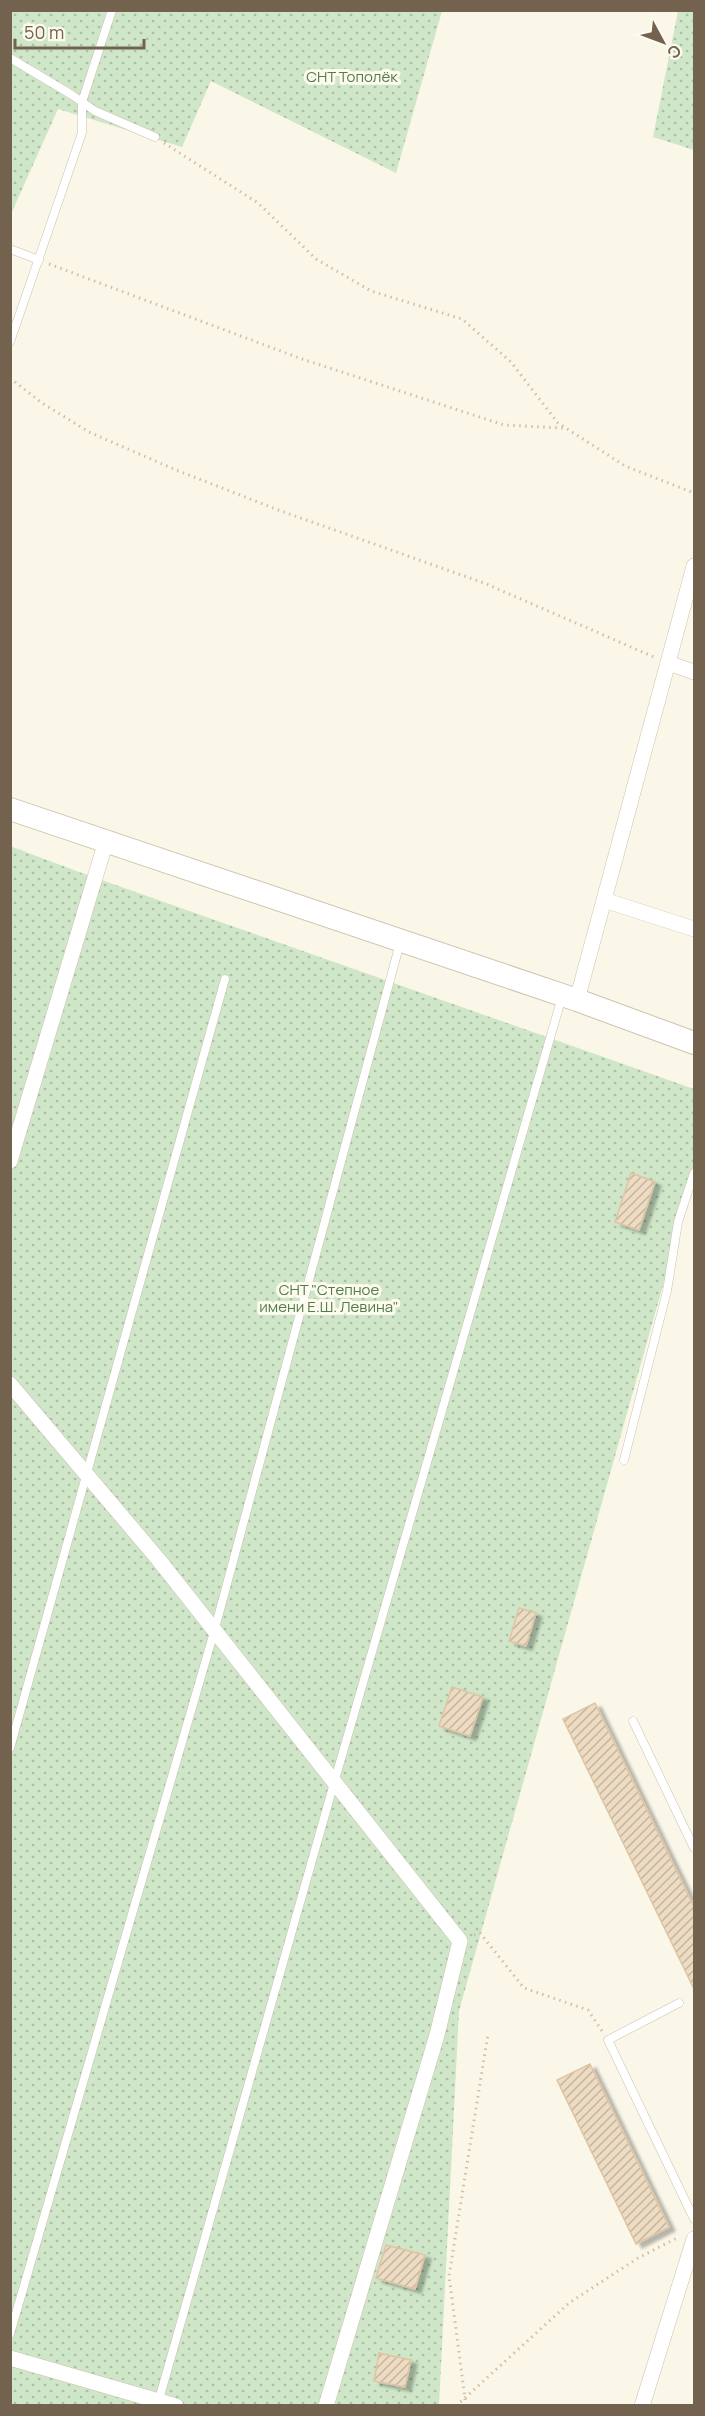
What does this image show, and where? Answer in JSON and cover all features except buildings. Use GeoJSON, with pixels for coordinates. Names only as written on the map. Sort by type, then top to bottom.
{"type":"FeatureCollection","features":[{"type":"Feature","properties":{"kind":"street"},"geometry":{"type":"LineString","coordinates":[[570,998],[604,900],[668,663],[690,601],[694,566]]}},
{"type":"Feature","properties":{"kind":"street"},"geometry":{"type":"LineString","coordinates":[[668,663],[694,672]]}},
{"type":"Feature","properties":{"kind":"street"},"geometry":{"type":"LineString","coordinates":[[10,809],[401,940],[694,1043]]}},
{"type":"Feature","properties":{"kind":"street"},"geometry":{"type":"LineString","coordinates":[[10,1161],[105,841]]}},
{"type":"Feature","properties":{"kind":"street"},"geometry":{"type":"LineString","coordinates":[[604,900],[694,929]]}},
{"type":"Feature","properties":{"kind":"street"},"geometry":{"type":"LineString","coordinates":[[10,1384],[158,1559],[460,1941],[438,2034],[326,2406]]}},
{"type":"Feature","properties":{"kind":"street"},"geometry":{"type":"LineString","coordinates":[[642,2406],[690,2236]]}},
{"type":"Feature","properties":{"kind":"street"},"geometry":{"type":"LineString","coordinates":[[10,2358],[158,2403],[176,2406]]}},
{"type":"Feature","properties":{"kind":"lane"},"geometry":{"type":"LineString","coordinates":[[10,342],[82,133],[82,102],[112,10]]}},
{"type":"Feature","properties":{"kind":"lane"},"geometry":{"type":"LineString","coordinates":[[10,58],[95,111],[155,137]]}},
{"type":"Feature","properties":{"kind":"lane"},"geometry":{"type":"LineString","coordinates":[[10,249],[39,260]]}},
{"type":"Feature","properties":{"kind":"lane"},"geometry":{"type":"LineString","coordinates":[[10,2334],[214,1632],[401,940]]}},
{"type":"Feature","properties":{"kind":"lane"},"geometry":{"type":"LineString","coordinates":[[10,1748],[225,979]]}},
{"type":"Feature","properties":{"kind":"lane"},"geometry":{"type":"LineString","coordinates":[[158,2403],[334,1783],[570,998]]}},
{"type":"Feature","properties":{"kind":"lane"},"geometry":{"type":"LineString","coordinates":[[624,1460],[667,1291],[678,1222],[694,1173]]}},
{"type":"Feature","properties":{"kind":"lane"},"geometry":{"type":"LineString","coordinates":[[633,1721],[694,1848]]}},
{"type":"Feature","properties":{"kind":"lane"},"geometry":{"type":"LineString","coordinates":[[679,2003],[608,2040],[694,2219]]}},
{"type":"Feature","properties":{"kind":"path"},"geometry":{"type":"LineString","coordinates":[[155,137],[258,203],[316,259],[371,291],[462,319],[511,362],[558,423],[625,466],[694,493]]}},
{"type":"Feature","properties":{"kind":"path"},"geometry":{"type":"LineString","coordinates":[[39,260],[302,359],[504,424],[565,428]]}},
{"type":"Feature","properties":{"kind":"path"},"geometry":{"type":"LineString","coordinates":[[10,378],[42,403],[89,432],[165,465],[282,511],[484,583],[668,663]]}},
{"type":"Feature","properties":{"kind":"path"},"geometry":{"type":"LineString","coordinates":[[460,1941],[480,1933],[524,1988],[588,2010],[608,2040]]}},
{"type":"Feature","properties":{"kind":"path"},"geometry":{"type":"LineString","coordinates":[[466,2406],[449,2276],[488,2034]]}},
{"type":"Feature","properties":{"kind":"path"},"geometry":{"type":"LineString","coordinates":[[456,2406],[569,2303],[638,2258],[690,2236]]}},
{"type":"Feature","properties":{"kind":"green space","name":"СНТ Тополёк"},"geometry":{"type":"Polygon","coordinates":[[[11,11],[442,11],[396,173],[211,81],[182,147],[58,109],[11,214],[11,11]]]}},
{"type":"Feature","properties":{"kind":"green space"},"geometry":{"type":"Polygon","coordinates":[[[678,11],[694,11],[694,150],[653,137],[678,11]]]}},
{"type":"Feature","properties":{"kind":"green space","name":"СНТ \"Степное имени Е.Ш. Левина\""},"geometry":{"type":"Polygon","coordinates":[[[10,846],[694,1089],[694,1175],[459,2011],[439,2405],[11,2405],[10,846]]]}}]}
